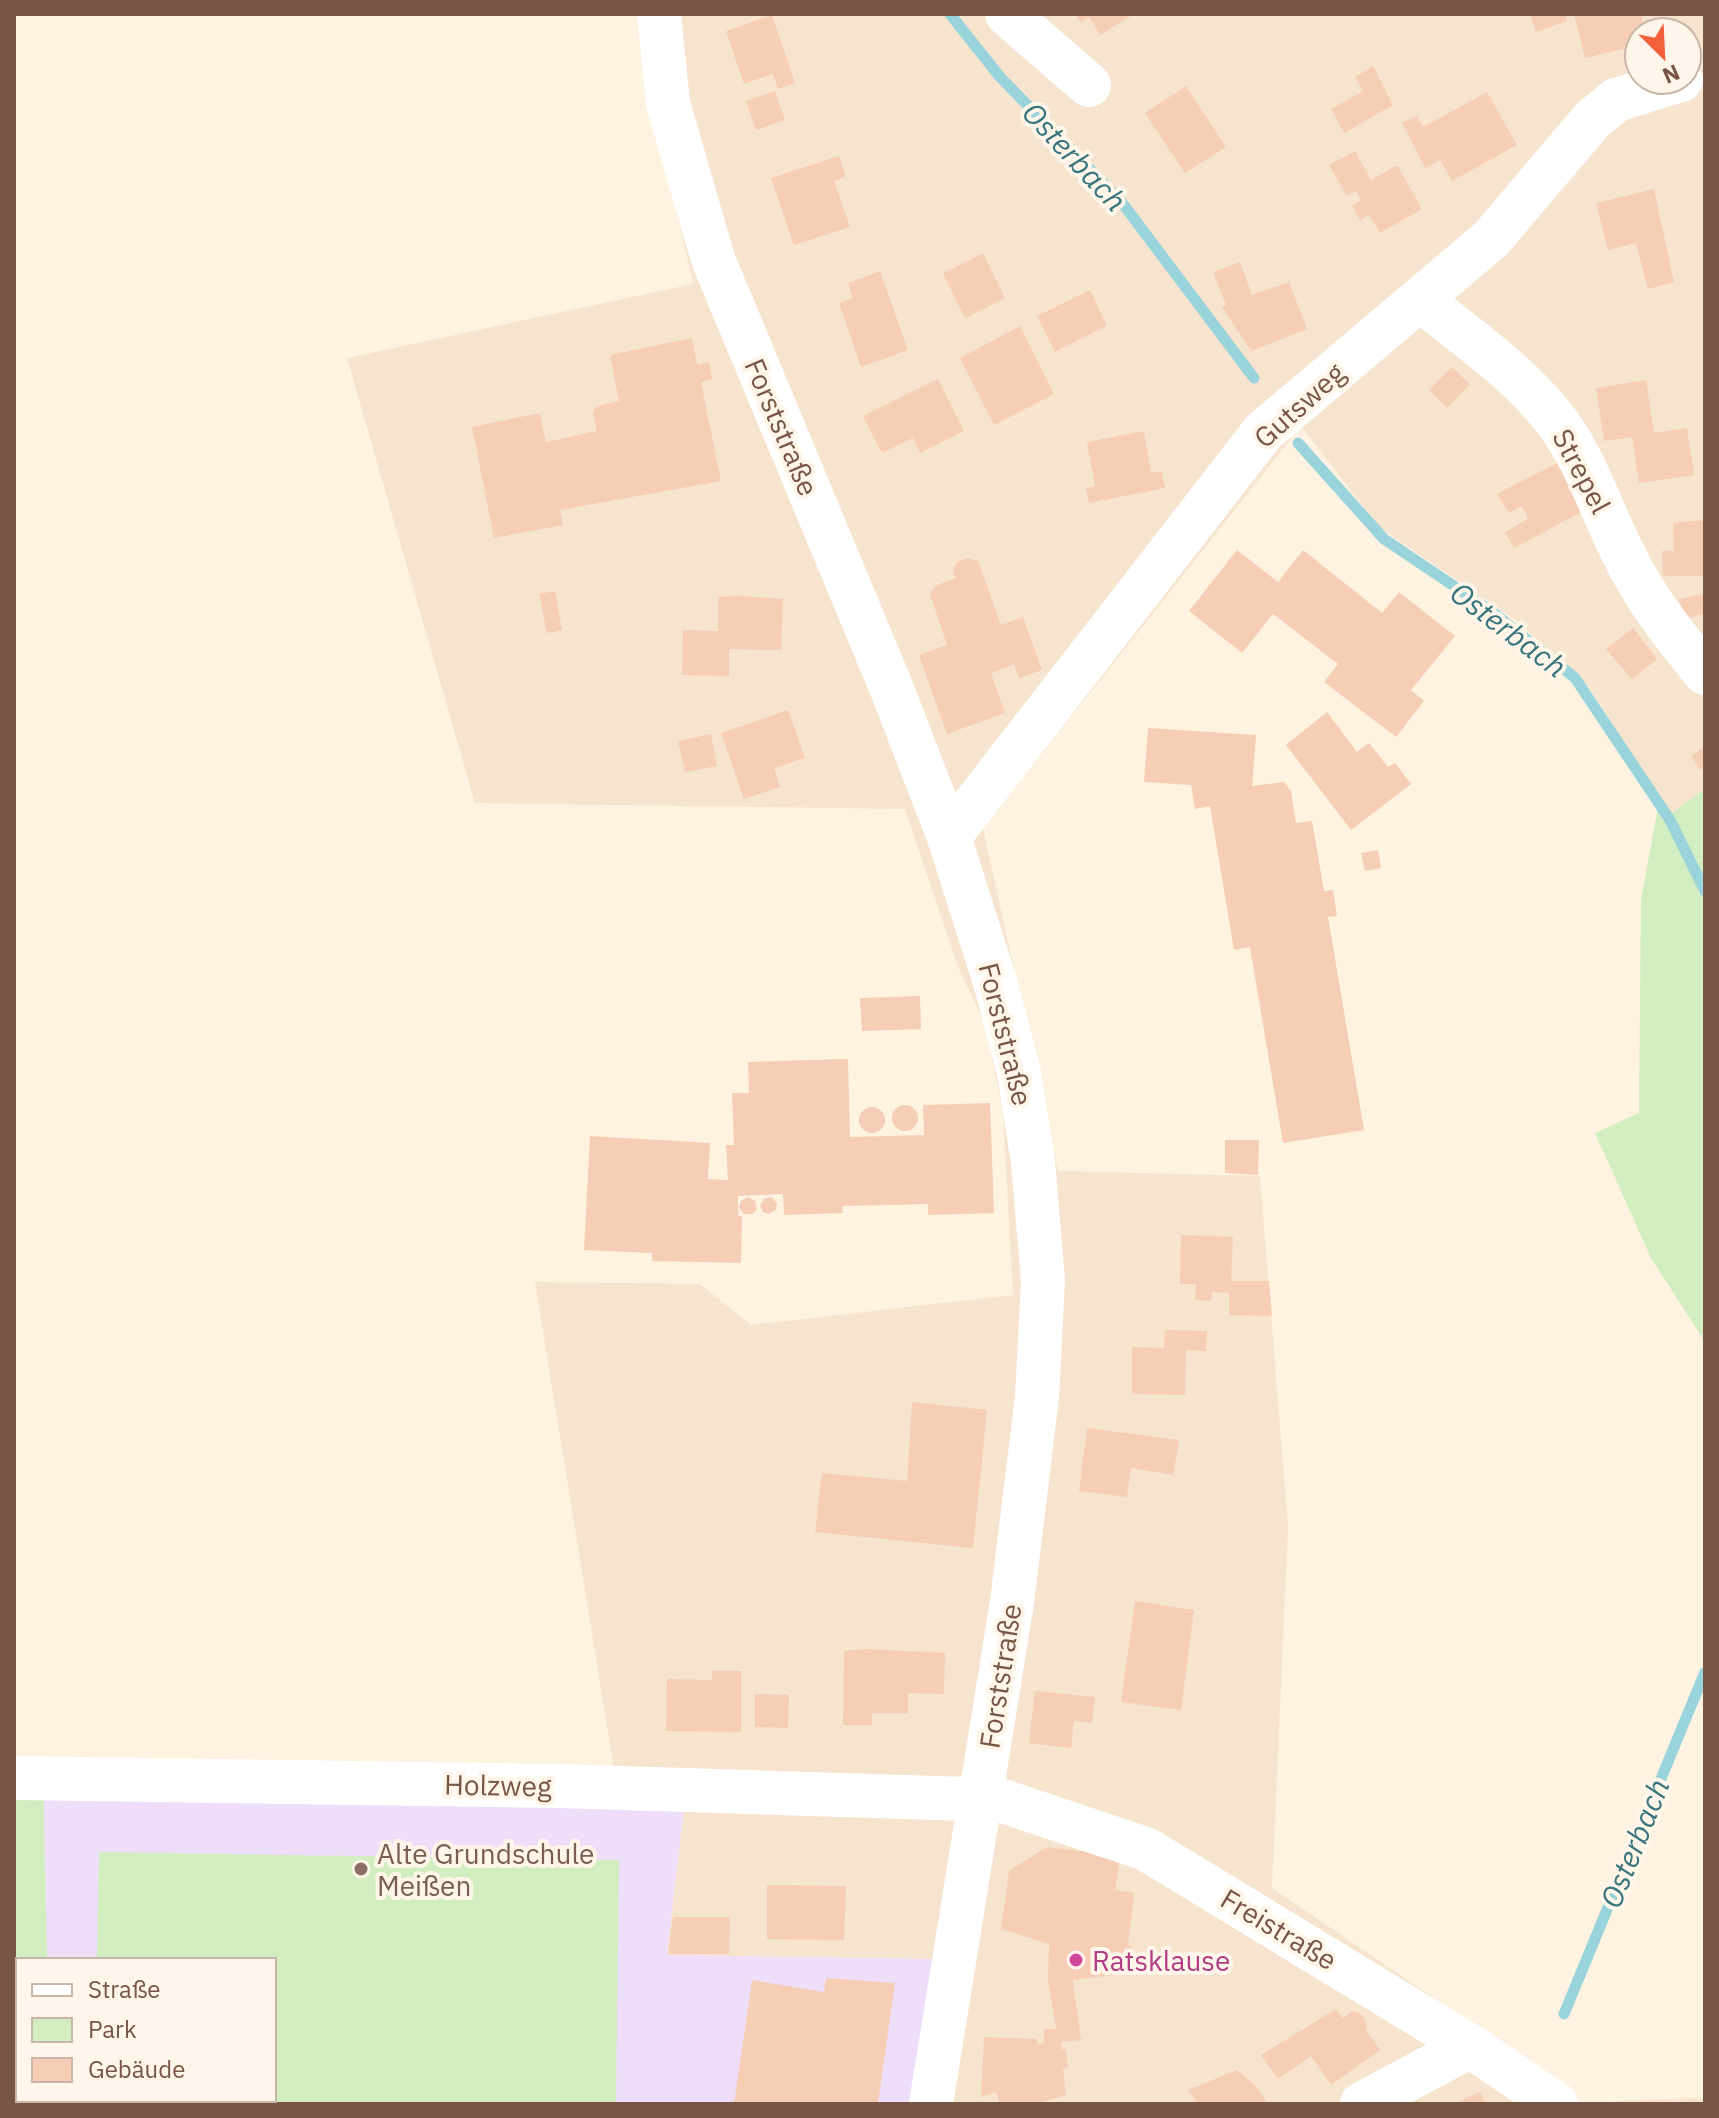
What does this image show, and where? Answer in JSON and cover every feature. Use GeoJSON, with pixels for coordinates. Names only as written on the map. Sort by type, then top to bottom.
{"type":"FeatureCollection","features":[{"type":"Feature","properties":{"kind":"street","name":"Forststraße"},"geometry":{"type":"LineString","coordinates":[[659,14],[668,103],[713,259],[891,687],[949,837],[996,985],[1019,1073],[1033,1162],[1043,1281],[1037,1397],[1012,1602],[931,2104]]}},
{"type":"Feature","properties":{"kind":"street"},"geometry":{"type":"LineString","coordinates":[[1007,14],[1089,85]]}},
{"type":"Feature","properties":{"kind":"street","name":"Gutsweg"},"geometry":{"type":"LineString","coordinates":[[949,837],[1263,432],[1422,301],[1491,239],[1592,120],[1616,100],[1629,96]]}},
{"type":"Feature","properties":{"kind":"street","name":"Strepel"},"geometry":{"type":"LineString","coordinates":[[1422,301],[1504,366],[1550,413],[1586,471],[1633,573],[1669,628],[1705,673]]}},
{"type":"Feature","properties":{"kind":"street","name":"Holzweg"},"geometry":{"type":"LineString","coordinates":[[14,1778],[543,1786],[981,1800]]}},
{"type":"Feature","properties":{"kind":"street","name":"Freistraße"},"geometry":{"type":"LineString","coordinates":[[981,1800],[1000,1800],[1039,1811],[1146,1849],[1470,2046],[1556,2104]]}},
{"type":"Feature","properties":{"kind":"street"},"geometry":{"type":"LineString","coordinates":[[1362,2104],[1470,2046]]}},
{"type":"Feature","properties":{"kind":"shaded area"},"geometry":{"type":"Polygon","coordinates":[[[640,14],[1705,14],[1705,789],[1671,813],[1589,688],[1517,621],[1379,527],[1301,426],[983,828],[1058,1171],[1260,1176],[1288,1527],[1272,1888],[1538,2069],[1520,2104],[922,2104],[942,1959],[667,1955],[686,1783],[616,1781],[535,1282],[700,1284],[751,1325],[1013,1295],[1003,1112],[985,1025],[959,969],[905,809],[475,803],[347,358],[693,284],[655,109],[640,14]]]}},
{"type":"Feature","properties":{"kind":"shaded area","name":"Alte Grundschule Meißen"},"geometry":{"type":"Polygon","coordinates":[[[43,1771],[687,1782],[667,1955],[942,1959],[922,2104],[51,2104],[276,2102],[276,1958],[47,1958],[43,1771]]]}},
{"type":"Feature","properties":{"kind":"shaded area"},"geometry":{"type":"Polygon","coordinates":[[[1705,2098],[1705,2104],[1581,2103],[1659,2099],[1705,2098]]]}},
{"type":"Feature","properties":{"kind":"green space"},"geometry":{"type":"Polygon","coordinates":[[[1705,789],[1705,1342],[1651,1258],[1595,1133],[1639,1113],[1641,900],[1660,796],[1672,813],[1705,789]]]}},
{"type":"Feature","properties":{"kind":"green space"},"geometry":{"type":"Polygon","coordinates":[[[14,1769],[43,1771],[47,1958],[16,1958],[16,2102],[51,2104],[14,2104],[14,1769]]]}},
{"type":"Feature","properties":{"kind":"green space"},"geometry":{"type":"Polygon","coordinates":[[[99,1852],[619,1860],[616,2104],[95,2104],[276,2102],[276,1958],[97,1958],[99,1852]]]}},
{"type":"Feature","properties":{"kind":"building"},"geometry":{"type":"Polygon","coordinates":[[[1075,14],[1134,14],[1100,35],[1089,17],[1081,23],[1075,14]]]}},
{"type":"Feature","properties":{"kind":"building"},"geometry":{"type":"Polygon","coordinates":[[[1530,14],[1565,14],[1567,21],[1536,32],[1530,14]]]}},
{"type":"Feature","properties":{"kind":"building"},"geometry":{"type":"Polygon","coordinates":[[[1574,14],[1641,14],[1623,16],[1623,49],[1585,58],[1574,14]]]}},
{"type":"Feature","properties":{"kind":"building"},"geometry":{"type":"Polygon","coordinates":[[[772,15],[795,83],[778,89],[773,74],[744,84],[726,31],[772,15]]]}},
{"type":"Feature","properties":{"kind":"building"},"geometry":{"type":"Polygon","coordinates":[[[1373,66],[1393,105],[1344,133],[1331,109],[1363,91],[1355,77],[1373,66]]]}},
{"type":"Feature","properties":{"kind":"building"},"geometry":{"type":"Polygon","coordinates":[[[1186,86],[1226,147],[1185,173],[1145,113],[1186,86]]]}},
{"type":"Feature","properties":{"kind":"building"},"geometry":{"type":"Polygon","coordinates":[[[775,91],[785,120],[756,130],[746,101],[775,91]]]}},
{"type":"Feature","properties":{"kind":"building"},"geometry":{"type":"Polygon","coordinates":[[[1487,92],[1517,145],[1452,181],[1440,160],[1425,168],[1402,123],[1417,116],[1423,127],[1487,92]]]}},
{"type":"Feature","properties":{"kind":"building"},"geometry":{"type":"Polygon","coordinates":[[[1355,151],[1371,180],[1397,165],[1422,209],[1380,233],[1369,215],[1360,220],[1352,206],[1361,200],[1356,191],[1347,196],[1329,165],[1355,151]]]}},
{"type":"Feature","properties":{"kind":"building"},"geometry":{"type":"Polygon","coordinates":[[[839,156],[846,177],[834,181],[850,227],[794,245],[771,178],[839,156]]]}},
{"type":"Feature","properties":{"kind":"building"},"geometry":{"type":"Polygon","coordinates":[[[1654,189],[1674,282],[1648,289],[1636,243],[1608,250],[1596,203],[1654,189]]]}},
{"type":"Feature","properties":{"kind":"building"},"geometry":{"type":"Polygon","coordinates":[[[983,253],[1005,298],[965,318],[943,273],[983,253]]]}},
{"type":"Feature","properties":{"kind":"building"},"geometry":{"type":"Polygon","coordinates":[[[1240,262],[1252,295],[1289,282],[1307,329],[1251,351],[1222,307],[1226,305],[1213,272],[1240,262]]]}},
{"type":"Feature","properties":{"kind":"building"},"geometry":{"type":"Polygon","coordinates":[[[880,271],[908,350],[861,367],[839,303],[853,298],[848,283],[880,271]]]}},
{"type":"Feature","properties":{"kind":"building"},"geometry":{"type":"Polygon","coordinates":[[[1090,290],[1107,326],[1055,352],[1037,316],[1090,290]]]}},
{"type":"Feature","properties":{"kind":"building"},"geometry":{"type":"Polygon","coordinates":[[[1020,326],[1054,394],[994,425],[960,358],[1020,326]]]}},
{"type":"Feature","properties":{"kind":"building"},"geometry":{"type":"Polygon","coordinates":[[[692,338],[697,365],[709,362],[712,379],[701,382],[721,481],[560,510],[563,525],[494,538],[472,427],[540,413],[546,442],[597,431],[593,412],[597,406],[619,401],[610,355],[692,338]]]}},
{"type":"Feature","properties":{"kind":"building"},"geometry":{"type":"Polygon","coordinates":[[[1452,367],[1470,384],[1447,408],[1429,390],[1452,367]]]}},
{"type":"Feature","properties":{"kind":"building"},"geometry":{"type":"Polygon","coordinates":[[[938,379],[964,431],[920,453],[913,438],[882,453],[863,416],[938,379]]]}},
{"type":"Feature","properties":{"kind":"building"},"geometry":{"type":"Polygon","coordinates":[[[1646,380],[1654,433],[1687,428],[1694,475],[1639,483],[1632,437],[1604,441],[1596,388],[1646,380]]]}},
{"type":"Feature","properties":{"kind":"building"},"geometry":{"type":"Polygon","coordinates":[[[1144,431],[1151,473],[1162,471],[1165,488],[1089,503],[1086,488],[1095,486],[1087,442],[1144,431]]]}},
{"type":"Feature","properties":{"kind":"building"},"geometry":{"type":"Polygon","coordinates":[[[1561,461],[1587,509],[1514,548],[1505,532],[1528,519],[1522,506],[1509,513],[1497,494],[1561,461]]]}},
{"type":"Feature","properties":{"kind":"building"},"geometry":{"type":"Polygon","coordinates":[[[1705,520],[1705,576],[1663,576],[1662,551],[1674,551],[1673,523],[1705,520]]]}},
{"type":"Feature","properties":{"kind":"building"},"geometry":{"type":"Polygon","coordinates":[[[1237,550],[1278,582],[1303,550],[1382,613],[1399,592],[1455,636],[1411,690],[1424,701],[1396,737],[1324,682],[1338,664],[1273,614],[1242,653],[1189,611],[1237,550]]]}},
{"type":"Feature","properties":{"kind":"building"},"geometry":{"type":"Polygon","coordinates":[[[967,558],[978,561],[1001,625],[1023,617],[1042,670],[1019,678],[1014,664],[991,673],[1005,713],[947,734],[919,655],[947,645],[930,594],[935,586],[956,578],[953,571],[958,561],[967,558]]]}},
{"type":"Feature","properties":{"kind":"building"},"geometry":{"type":"Polygon","coordinates":[[[555,591],[562,630],[547,633],[539,594],[555,591]]]}},
{"type":"Feature","properties":{"kind":"building"},"geometry":{"type":"Polygon","coordinates":[[[1704,594],[1705,614],[1683,619],[1679,599],[1704,594]]]}},
{"type":"Feature","properties":{"kind":"building"},"geometry":{"type":"Polygon","coordinates":[[[718,597],[783,599],[781,650],[729,649],[729,676],[682,675],[683,630],[718,631],[718,597]]]}},
{"type":"Feature","properties":{"kind":"building"},"geometry":{"type":"Polygon","coordinates":[[[1633,628],[1657,659],[1632,679],[1606,649],[1633,628]]]}},
{"type":"Feature","properties":{"kind":"building"},"geometry":{"type":"Polygon","coordinates":[[[788,710],[805,758],[774,768],[780,787],[744,799],[721,733],[788,710]]]}},
{"type":"Feature","properties":{"kind":"building"},"geometry":{"type":"Polygon","coordinates":[[[1327,712],[1357,752],[1369,743],[1388,767],[1395,763],[1411,784],[1351,830],[1286,745],[1327,712]]]}},
{"type":"Feature","properties":{"kind":"building"},"geometry":{"type":"Polygon","coordinates":[[[1148,728],[1256,735],[1252,786],[1284,782],[1291,791],[1296,823],[1312,821],[1324,891],[1333,890],[1337,916],[1328,917],[1364,1130],[1283,1143],[1250,947],[1234,950],[1210,806],[1195,809],[1191,785],[1144,782],[1148,728]]]}},
{"type":"Feature","properties":{"kind":"building"},"geometry":{"type":"Polygon","coordinates":[[[711,734],[717,766],[685,772],[678,741],[711,734]]]}},
{"type":"Feature","properties":{"kind":"building"},"geometry":{"type":"Polygon","coordinates":[[[1705,747],[1705,766],[1700,770],[1691,756],[1705,747]]]}},
{"type":"Feature","properties":{"kind":"building"},"geometry":{"type":"Polygon","coordinates":[[[1378,850],[1381,868],[1365,871],[1361,853],[1378,850]]]}},
{"type":"Feature","properties":{"kind":"building"},"geometry":{"type":"Polygon","coordinates":[[[920,996],[921,1029],[862,1031],[860,998],[920,996]]]}},
{"type":"Feature","properties":{"kind":"building"},"geometry":{"type":"Polygon","coordinates":[[[848,1059],[850,1137],[924,1135],[923,1105],[990,1103],[994,1213],[928,1215],[928,1204],[842,1206],[843,1213],[784,1215],[783,1194],[738,1196],[738,1216],[742,1216],[741,1263],[652,1261],[652,1253],[584,1250],[590,1136],[710,1143],[708,1179],[728,1180],[726,1145],[734,1145],[732,1093],[749,1093],[748,1062],[848,1059]]]}},
{"type":"Feature","properties":{"kind":"building"},"geometry":{"type":"Polygon","coordinates":[[[905,1105],[914,1109],[918,1118],[914,1127],[905,1131],[896,1127],[892,1118],[896,1109],[905,1105]]]}},
{"type":"Feature","properties":{"kind":"building"},"geometry":{"type":"Polygon","coordinates":[[[872,1107],[881,1111],[885,1120],[881,1129],[872,1133],[863,1129],[859,1120],[863,1111],[872,1107]]]}},
{"type":"Feature","properties":{"kind":"building"},"geometry":{"type":"Polygon","coordinates":[[[1225,1140],[1259,1140],[1258,1175],[1225,1173],[1225,1140]]]}},
{"type":"Feature","properties":{"kind":"building"},"geometry":{"type":"Polygon","coordinates":[[[748,1197],[755,1201],[757,1209],[752,1214],[744,1214],[739,1208],[741,1201],[748,1197]]]}},
{"type":"Feature","properties":{"kind":"building"},"geometry":{"type":"Polygon","coordinates":[[[771,1197],[777,1203],[776,1210],[769,1214],[763,1212],[760,1205],[764,1199],[771,1197]]]}},
{"type":"Feature","properties":{"kind":"building"},"geometry":{"type":"Polygon","coordinates":[[[1181,1235],[1233,1237],[1231,1281],[1269,1281],[1272,1316],[1229,1315],[1229,1293],[1212,1292],[1211,1301],[1195,1300],[1196,1284],[1180,1284],[1181,1235]]]}},
{"type":"Feature","properties":{"kind":"building"},"geometry":{"type":"Polygon","coordinates":[[[1165,1330],[1207,1331],[1206,1351],[1186,1350],[1185,1395],[1132,1394],[1132,1347],[1164,1348],[1165,1330]]]}},
{"type":"Feature","properties":{"kind":"building"},"geometry":{"type":"Polygon","coordinates":[[[912,1402],[987,1410],[973,1548],[815,1532],[822,1473],[907,1481],[912,1402]]]}},
{"type":"Feature","properties":{"kind":"building"},"geometry":{"type":"Polygon","coordinates":[[[1087,1428],[1179,1440],[1173,1475],[1131,1468],[1127,1497],[1079,1491],[1087,1428]]]}},
{"type":"Feature","properties":{"kind":"building"},"geometry":{"type":"Polygon","coordinates":[[[1135,1601],[1194,1610],[1181,1710],[1121,1702],[1135,1601]]]}},
{"type":"Feature","properties":{"kind":"building"},"geometry":{"type":"Polygon","coordinates":[[[866,1649],[945,1653],[944,1694],[908,1693],[908,1713],[872,1713],[872,1725],[843,1725],[844,1651],[866,1649]]]}},
{"type":"Feature","properties":{"kind":"building"},"geometry":{"type":"Polygon","coordinates":[[[712,1671],[741,1671],[741,1732],[666,1731],[667,1679],[712,1680],[712,1671]]]}},
{"type":"Feature","properties":{"kind":"building"},"geometry":{"type":"Polygon","coordinates":[[[1035,1691],[1095,1697],[1092,1723],[1074,1721],[1071,1748],[1029,1743],[1035,1691]]]}},
{"type":"Feature","properties":{"kind":"building"},"geometry":{"type":"Polygon","coordinates":[[[755,1694],[789,1695],[788,1728],[755,1727],[755,1694]]]}},
{"type":"Feature","properties":{"kind":"building"},"geometry":{"type":"Polygon","coordinates":[[[1047,1847],[1120,1856],[1115,1890],[1134,1893],[1128,1945],[1132,1946],[1120,1974],[1073,1980],[1081,2040],[1061,2042],[1061,2049],[1066,2049],[1068,2068],[1063,2069],[1066,2095],[1035,2104],[1000,2104],[996,2092],[981,2097],[984,2037],[1037,2039],[1037,2045],[1044,2043],[1044,2029],[1056,2029],[1048,1981],[1049,1944],[1001,1929],[1009,1871],[1047,1847]]]}},
{"type":"Feature","properties":{"kind":"building"},"geometry":{"type":"Polygon","coordinates":[[[767,1885],[846,1886],[844,1940],[767,1939],[767,1885]]]}},
{"type":"Feature","properties":{"kind":"building"},"geometry":{"type":"Polygon","coordinates":[[[673,1917],[730,1917],[729,1954],[668,1954],[673,1917]]]}},
{"type":"Feature","properties":{"kind":"building"},"geometry":{"type":"Polygon","coordinates":[[[826,1978],[895,1983],[878,2104],[734,2104],[752,1980],[824,1992],[826,1978]]]}},
{"type":"Feature","properties":{"kind":"building"},"geometry":{"type":"Polygon","coordinates":[[[1336,2009],[1343,2018],[1353,2011],[1362,2015],[1367,2024],[1366,2030],[1380,2050],[1331,2085],[1311,2056],[1278,2079],[1261,2055],[1336,2009]]]}},
{"type":"Feature","properties":{"kind":"building"},"geometry":{"type":"Polygon","coordinates":[[[1237,2070],[1255,2085],[1268,2104],[1199,2104],[1188,2090],[1237,2070]]]}},
{"type":"Feature","properties":{"kind":"building"},"geometry":{"type":"Polygon","coordinates":[[[1480,2092],[1486,2104],[1453,2104],[1480,2092]]]}},
{"type":"Feature","properties":{"kind":"waterway","name":"Osterbach"},"geometry":{"type":"LineString","coordinates":[[950,14],[1000,77],[1120,200],[1254,378]]}},
{"type":"Feature","properties":{"kind":"waterway","name":"Osterbach"},"geometry":{"type":"LineString","coordinates":[[1298,443],[1384,539],[1494,613],[1575,678],[1670,820],[1705,891]]}},
{"type":"Feature","properties":{"kind":"waterway","name":"Osterbach"},"geometry":{"type":"LineString","coordinates":[[1564,2014],[1705,1672]]}},
{"type":"Feature","properties":{"kind":"place","name":"Alte Grundschule Meißen"},"geometry":{"type":"Point","coordinates":[361,1869]}},
{"type":"Feature","properties":{"kind":"place","name":"Ratsklause"},"geometry":{"type":"Point","coordinates":[1076,1960]}}]}
